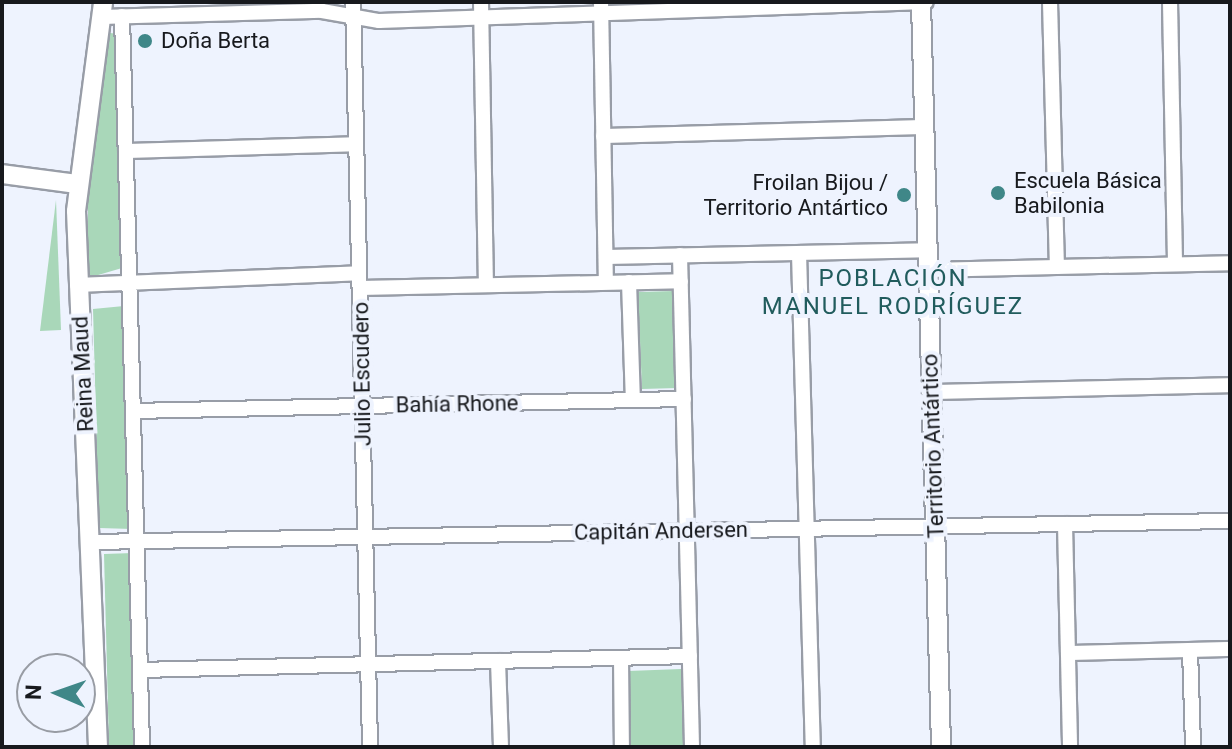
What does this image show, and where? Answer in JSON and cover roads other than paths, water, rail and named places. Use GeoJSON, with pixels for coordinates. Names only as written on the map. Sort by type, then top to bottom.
{"type":"FeatureCollection","features":[{"type":"Feature","properties":{"kind":"street"},"geometry":{"type":"LineString","coordinates":[[481,2],[486,285]]}},
{"type":"Feature","properties":{"kind":"street"},"geometry":{"type":"LineString","coordinates":[[102,9],[122,16],[174,8],[353,9],[481,18],[601,9],[922,2]]}},
{"type":"Feature","properties":{"kind":"street","name":"Territorio Antártico"},"geometry":{"type":"LineString","coordinates":[[922,2],[941,747]]}},
{"type":"Feature","properties":{"kind":"street"},"geometry":{"type":"LineString","coordinates":[[1050,2],[1057,267]]}},
{"type":"Feature","properties":{"kind":"street"},"geometry":{"type":"LineString","coordinates":[[1170,2],[1175,264]]}},
{"type":"Feature","properties":{"kind":"street","name":"Reina Maud"},"geometry":{"type":"LineString","coordinates":[[98,747],[92,542],[77,285],[77,184],[102,9]]}},
{"type":"Feature","properties":{"kind":"street","name":"Julio Escudero"},"geometry":{"type":"LineString","coordinates":[[353,9],[370,747]]}},
{"type":"Feature","properties":{"kind":"street"},"geometry":{"type":"LineString","coordinates":[[601,9],[606,282]]}},
{"type":"Feature","properties":{"kind":"street"},"geometry":{"type":"LineString","coordinates":[[122,16],[142,747]]}},
{"type":"Feature","properties":{"kind":"street"},"geometry":{"type":"LineString","coordinates":[[603,136],[924,127]]}},
{"type":"Feature","properties":{"kind":"street"},"geometry":{"type":"LineString","coordinates":[[126,151],[356,144]]}},
{"type":"Feature","properties":{"kind":"street"},"geometry":{"type":"LineString","coordinates":[[2,174],[77,184]]}},
{"type":"Feature","properties":{"kind":"street"},"geometry":{"type":"LineString","coordinates":[[606,257],[927,250]]}},
{"type":"Feature","properties":{"kind":"street"},"geometry":{"type":"LineString","coordinates":[[799,253],[813,747]]}},
{"type":"Feature","properties":{"kind":"street"},"geometry":{"type":"LineString","coordinates":[[680,255],[692,747]]}},
{"type":"Feature","properties":{"kind":"street"},"geometry":{"type":"LineString","coordinates":[[928,270],[1230,263]]}},
{"type":"Feature","properties":{"kind":"street"},"geometry":{"type":"LineString","coordinates":[[77,285],[359,280],[486,285],[681,281]]}},
{"type":"Feature","properties":{"kind":"street"},"geometry":{"type":"LineString","coordinates":[[629,282],[633,400]]}},
{"type":"Feature","properties":{"kind":"street"},"geometry":{"type":"LineString","coordinates":[[931,392],[1230,385]]}},
{"type":"Feature","properties":{"kind":"street","name":"Bahía Rhone"},"geometry":{"type":"LineString","coordinates":[[133,411],[684,399]]}},
{"type":"Feature","properties":{"kind":"street","name":"Capitán Andersen"},"geometry":{"type":"LineString","coordinates":[[92,542],[1230,521]]}},
{"type":"Feature","properties":{"kind":"street"},"geometry":{"type":"LineString","coordinates":[[1065,524],[1070,747]]}},
{"type":"Feature","properties":{"kind":"street"},"geometry":{"type":"LineString","coordinates":[[1068,653],[1230,649]]}},
{"type":"Feature","properties":{"kind":"street"},"geometry":{"type":"LineString","coordinates":[[1190,650],[1193,747]]}},
{"type":"Feature","properties":{"kind":"street"},"geometry":{"type":"LineString","coordinates":[[140,670],[690,656]]}},
{"type":"Feature","properties":{"kind":"street"},"geometry":{"type":"LineString","coordinates":[[621,658],[622,747]]}},
{"type":"Feature","properties":{"kind":"street"},"geometry":{"type":"LineString","coordinates":[[498,661],[501,747]]}},
{"type":"Feature","properties":{"kind":"place","name":"Doña Berta"},"geometry":{"type":"Point","coordinates":[145,41]}},
{"type":"Feature","properties":{"kind":"place","name":"Escuela Básica Babilonia"},"geometry":{"type":"Point","coordinates":[998,193]}},
{"type":"Feature","properties":{"kind":"place","name":"Froilan Bijou / Territorio Antártico"},"geometry":{"type":"Point","coordinates":[904,195]}},
{"type":"Feature","properties":{"kind":"district","name":"POBLACIÓN MANUEL RODRÍGUEZ"},"geometry":{"type":"Point","coordinates":[893,293]}}]}
